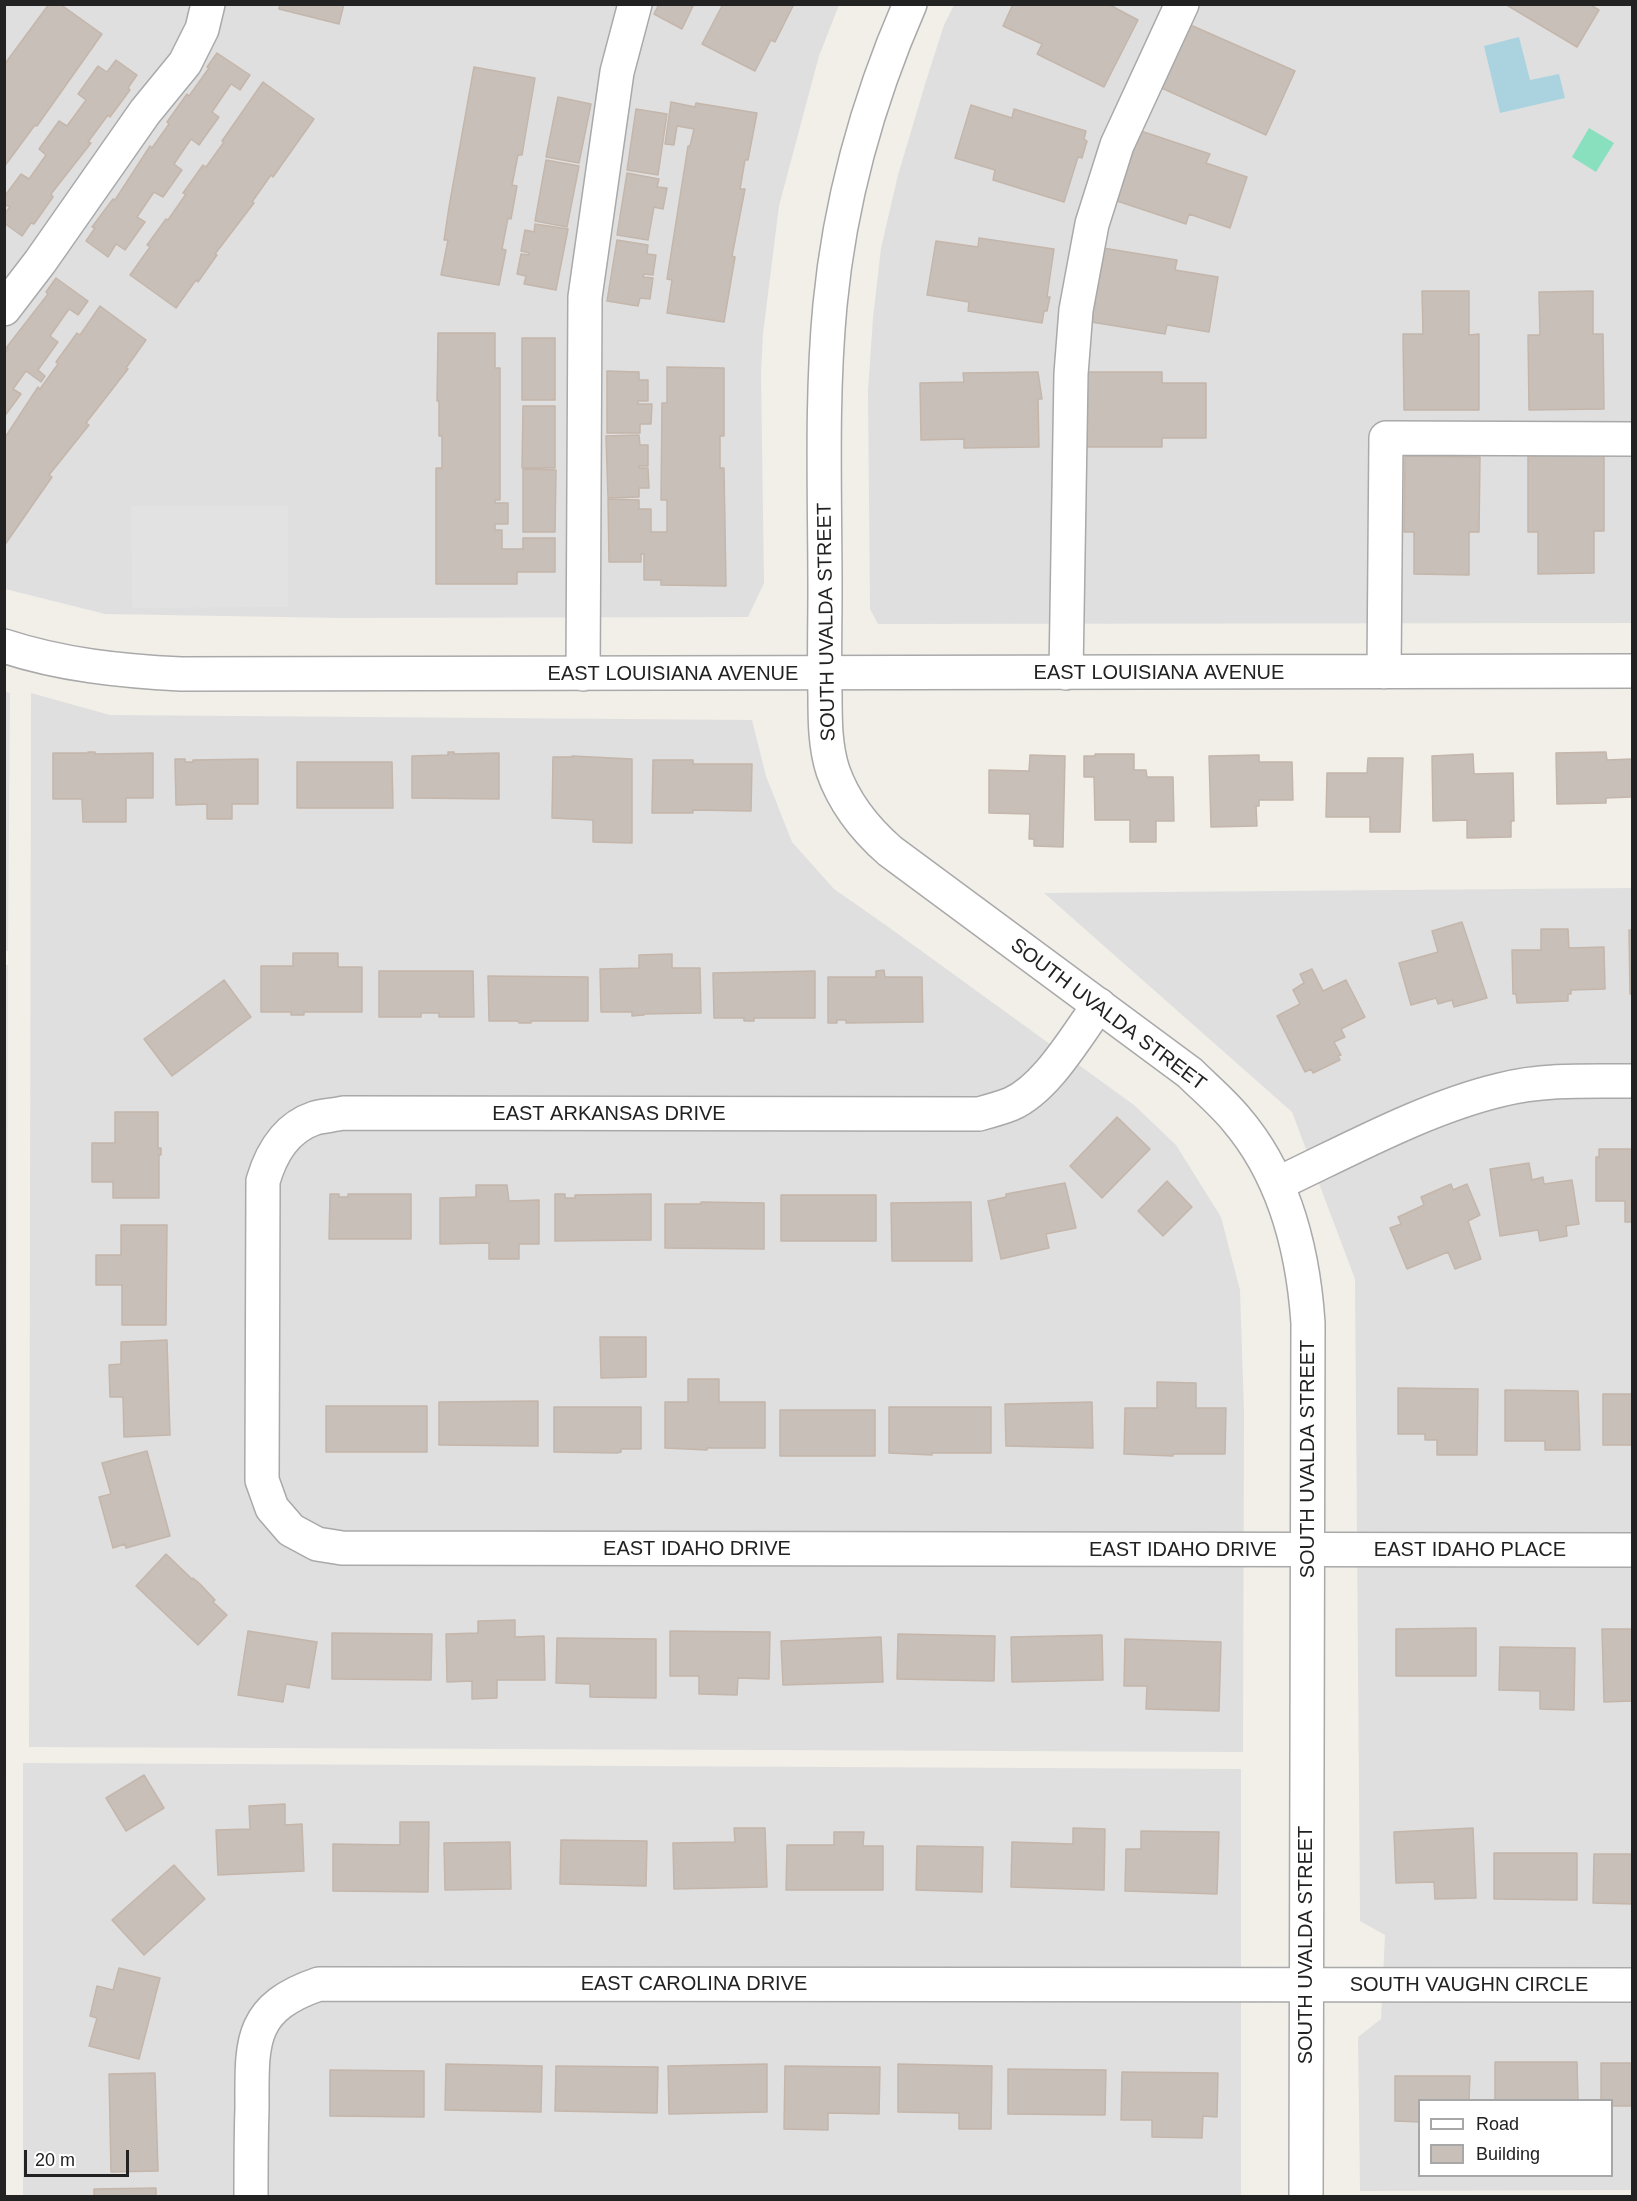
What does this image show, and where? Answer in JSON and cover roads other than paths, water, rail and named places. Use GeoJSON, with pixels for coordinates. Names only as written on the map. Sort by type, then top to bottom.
{"type":"FeatureCollection","features":[{"type":"Feature","properties":{"kind":"street"},"geometry":{"type":"LineString","coordinates":[[4,309],[40,262],[145,112],[185,63],[202,28],[208,4]]}},
{"type":"Feature","properties":{"kind":"street"},"geometry":{"type":"LineString","coordinates":[[583,674],[585,297],[617,72],[635,4]]}},
{"type":"Feature","properties":{"kind":"street","name":"SOUTH UVALDA STREET"},"geometry":{"type":"LineString","coordinates":[[910,4],[874,94],[846,199],[830,304],[826,380],[825,724],[833,770],[855,811],[872,835],[890,851],[1190,1073],[1219,1101],[1237,1120],[1265,1161],[1293,1223],[1306,1291],[1308,1323],[1306,2196]]}},
{"type":"Feature","properties":{"kind":"street"},"geometry":{"type":"LineString","coordinates":[[1066,673],[1071,375],[1076,310],[1092,224],[1117,145],[1182,4]]}},
{"type":"Feature","properties":{"kind":"street"},"geometry":{"type":"LineString","coordinates":[[1384,672],[1386,438],[1632,439]]}},
{"type":"Feature","properties":{"kind":"street","name":"EAST LOUISIANA AVENUE"},"geometry":{"type":"LineString","coordinates":[[4,646],[64,662],[122,671],[146,672],[825,674],[1632,671]]}},
{"type":"Feature","properties":{"kind":"street","name":"EAST ARKANSAS DRIVE"},"geometry":{"type":"LineString","coordinates":[[261,1338],[263,1181],[270,1157],[289,1134],[314,1119],[342,1113],[980,1114],[1012,1103],[1032,1090],[1052,1070],[1099,1005]]}},
{"type":"Feature","properties":{"kind":"street"},"geometry":{"type":"LineString","coordinates":[[1277,1184],[1447,1105],[1501,1089],[1539,1083],[1632,1081]]}},
{"type":"Feature","properties":{"kind":"street","name":"EAST IDAHO DRIVE"},"geometry":{"type":"LineString","coordinates":[[261,1338],[262,1480],[272,1508],[278,1515],[291,1530],[317,1544],[342,1548],[1307,1550]]}},
{"type":"Feature","properties":{"kind":"street","name":"EAST IDAHO PLACE"},"geometry":{"type":"LineString","coordinates":[[1307,1550],[1632,1550]]}},
{"type":"Feature","properties":{"kind":"street","name":"EAST CAROLINA DRIVE"},"geometry":{"type":"LineString","coordinates":[[251,2191],[252,2050],[261,2026],[275,2006],[295,1992],[319,1984],[1306,1985]]}},
{"type":"Feature","properties":{"kind":"street","name":"SOUTH VAUGHN CIRCLE"},"geometry":{"type":"LineString","coordinates":[[1306,1985],[1632,1985]]}},
{"type":"Feature","properties":{"kind":"water"},"geometry":{"type":"Polygon","coordinates":[[[1519,37],[1530,80],[1559,74],[1565,98],[1500,113],[1484,46],[1519,37]]]}}]}
